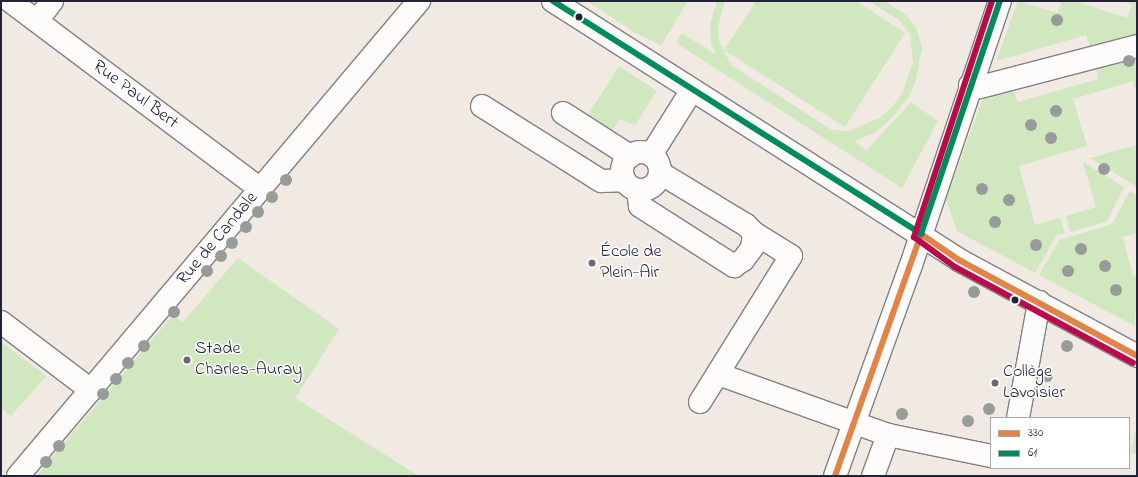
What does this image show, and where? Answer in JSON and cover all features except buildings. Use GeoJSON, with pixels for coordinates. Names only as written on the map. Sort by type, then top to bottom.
{"type":"FeatureCollection","features":[{"type":"Feature","properties":{"kind":"street","name":"Rue Paul Bert"},"geometry":{"type":"LineString","coordinates":[[10,1],[260,189]]}},
{"type":"Feature","properties":{"kind":"street"},"geometry":{"type":"LineString","coordinates":[[37,21],[52,1]]}},
{"type":"Feature","properties":{"kind":"street","name":"Rue de Candale"},"geometry":{"type":"LineString","coordinates":[[18,476],[419,1]]}},
{"type":"Feature","properties":{"kind":"street"},"geometry":{"type":"LineString","coordinates":[[553,1],[921,234],[959,260],[1137,356]]}},
{"type":"Feature","properties":{"kind":"street"},"geometry":{"type":"LineString","coordinates":[[835,476],[856,423],[970,85],[1000,1]]}},
{"type":"Feature","properties":{"kind":"street"},"geometry":{"type":"LineString","coordinates":[[970,85],[980,87],[1137,46]]}},
{"type":"Feature","properties":{"kind":"street"},"geometry":{"type":"LineString","coordinates":[[692,90],[647,161],[622,170],[631,185],[640,206],[734,266],[748,255],[754,233]]}},
{"type":"Feature","properties":{"kind":"street"},"geometry":{"type":"LineString","coordinates":[[482,106],[601,181],[653,186],[647,161]]}},
{"type":"Feature","properties":{"kind":"street"},"geometry":{"type":"LineString","coordinates":[[563,113],[647,161],[791,256],[700,402]]}},
{"type":"Feature","properties":{"kind":"street"},"geometry":{"type":"LineString","coordinates":[[1018,417],[1039,302]]}},
{"type":"Feature","properties":{"kind":"street"},"geometry":{"type":"LineString","coordinates":[[1,322],[91,390]]}},
{"type":"Feature","properties":{"kind":"street"},"geometry":{"type":"LineString","coordinates":[[718,374],[888,435],[990,456]]}},
{"type":"Feature","properties":{"kind":"street"},"geometry":{"type":"LineString","coordinates":[[873,476],[888,435]]}},
{"type":"Feature","properties":{"kind":"green space"},"geometry":{"type":"Polygon","coordinates":[[[587,1],[688,1],[661,45],[632,31],[587,1]]]}},
{"type":"Feature","properties":{"kind":"green space"},"geometry":{"type":"Polygon","coordinates":[[[717,1],[725,1],[718,26],[719,41],[731,65],[832,130],[849,131],[879,118],[892,107],[903,92],[913,62],[910,34],[900,21],[869,1],[885,1],[906,15],[916,28],[922,47],[916,80],[909,96],[895,115],[876,132],[854,141],[867,150],[911,102],[938,121],[902,188],[676,43],[682,33],[715,54],[711,44],[710,25],[717,1]]]}},
{"type":"Feature","properties":{"kind":"green space"},"geometry":{"type":"Polygon","coordinates":[[[756,1],[856,1],[905,33],[845,127],[724,50],[756,1]]]}},
{"type":"Feature","properties":{"kind":"green space"},"geometry":{"type":"Polygon","coordinates":[[[1018,1],[1057,13],[1062,1],[1075,1],[1127,18],[1132,5],[1123,1],[1137,1],[1137,36],[1091,50],[1086,35],[996,61],[1018,1]]]}},
{"type":"Feature","properties":{"kind":"green space"},"geometry":{"type":"Polygon","coordinates":[[[1137,52],[1137,94],[1133,81],[1073,99],[1087,146],[1019,166],[1035,225],[1060,218],[1065,233],[1057,235],[1035,273],[957,231],[946,199],[986,90],[1010,82],[1018,102],[1098,79],[1095,64],[1137,52]]]}},
{"type":"Feature","properties":{"kind":"green space"},"geometry":{"type":"Polygon","coordinates":[[[619,66],[657,91],[635,125],[620,119],[612,131],[588,115],[619,66]]]}},
{"type":"Feature","properties":{"kind":"green space"},"geometry":{"type":"Polygon","coordinates":[[[1137,145],[1137,187],[1090,158],[1137,145]]]}},
{"type":"Feature","properties":{"kind":"green space"},"geometry":{"type":"Polygon","coordinates":[[[1083,162],[1124,187],[1107,221],[1070,232],[1066,216],[1096,207],[1083,162]]]}},
{"type":"Feature","properties":{"kind":"green space"},"geometry":{"type":"Polygon","coordinates":[[[1130,191],[1137,195],[1137,233],[1123,237],[1133,276],[1137,275],[1135,326],[1039,275],[1059,240],[1112,224],[1130,191]]]}},
{"type":"Feature","properties":{"kind":"green space","name":"Stade Charles-Auray"},"geometry":{"type":"Polygon","coordinates":[[[238,258],[339,329],[295,398],[419,476],[36,476],[173,315],[183,322],[238,258]]]}},
{"type":"Feature","properties":{"kind":"green space"},"geometry":{"type":"Polygon","coordinates":[[[1,342],[46,376],[11,416],[1,408],[1,342]]]}},
{"type":"Feature","properties":{"kind":"green space"},"geometry":{"type":"Polygon","coordinates":[[[1137,425],[1137,454],[1131,452],[1137,425]]]}},
{"type":"Feature","properties":{"kind":"transit line","name":"61"},"geometry":{"type":"LineString","coordinates":[[553,1],[921,234],[1000,1]]}},
{"type":"Feature","properties":{"kind":"transit line"},"geometry":{"type":"LineString","coordinates":[[992,1],[914,237],[955,267],[1133,363]]}},
{"type":"Feature","properties":{"kind":"transit line","name":"330"},"geometry":{"type":"LineString","coordinates":[[921,234],[959,260],[1137,356]]}},
{"type":"Feature","properties":{"kind":"transit line","name":"330"},"geometry":{"type":"LineString","coordinates":[[835,476],[921,234]]}},
{"type":"Feature","properties":{"kind":"place","name":"École de Plein-Air"},"geometry":{"type":"Point","coordinates":[592,263]}},
{"type":"Feature","properties":{"kind":"place","name":"Stade Charles-Auray"},"geometry":{"type":"Point","coordinates":[187,360]}},
{"type":"Feature","properties":{"kind":"place","name":"Collège Lavoisier"},"geometry":{"type":"Point","coordinates":[995,383]}}]}
